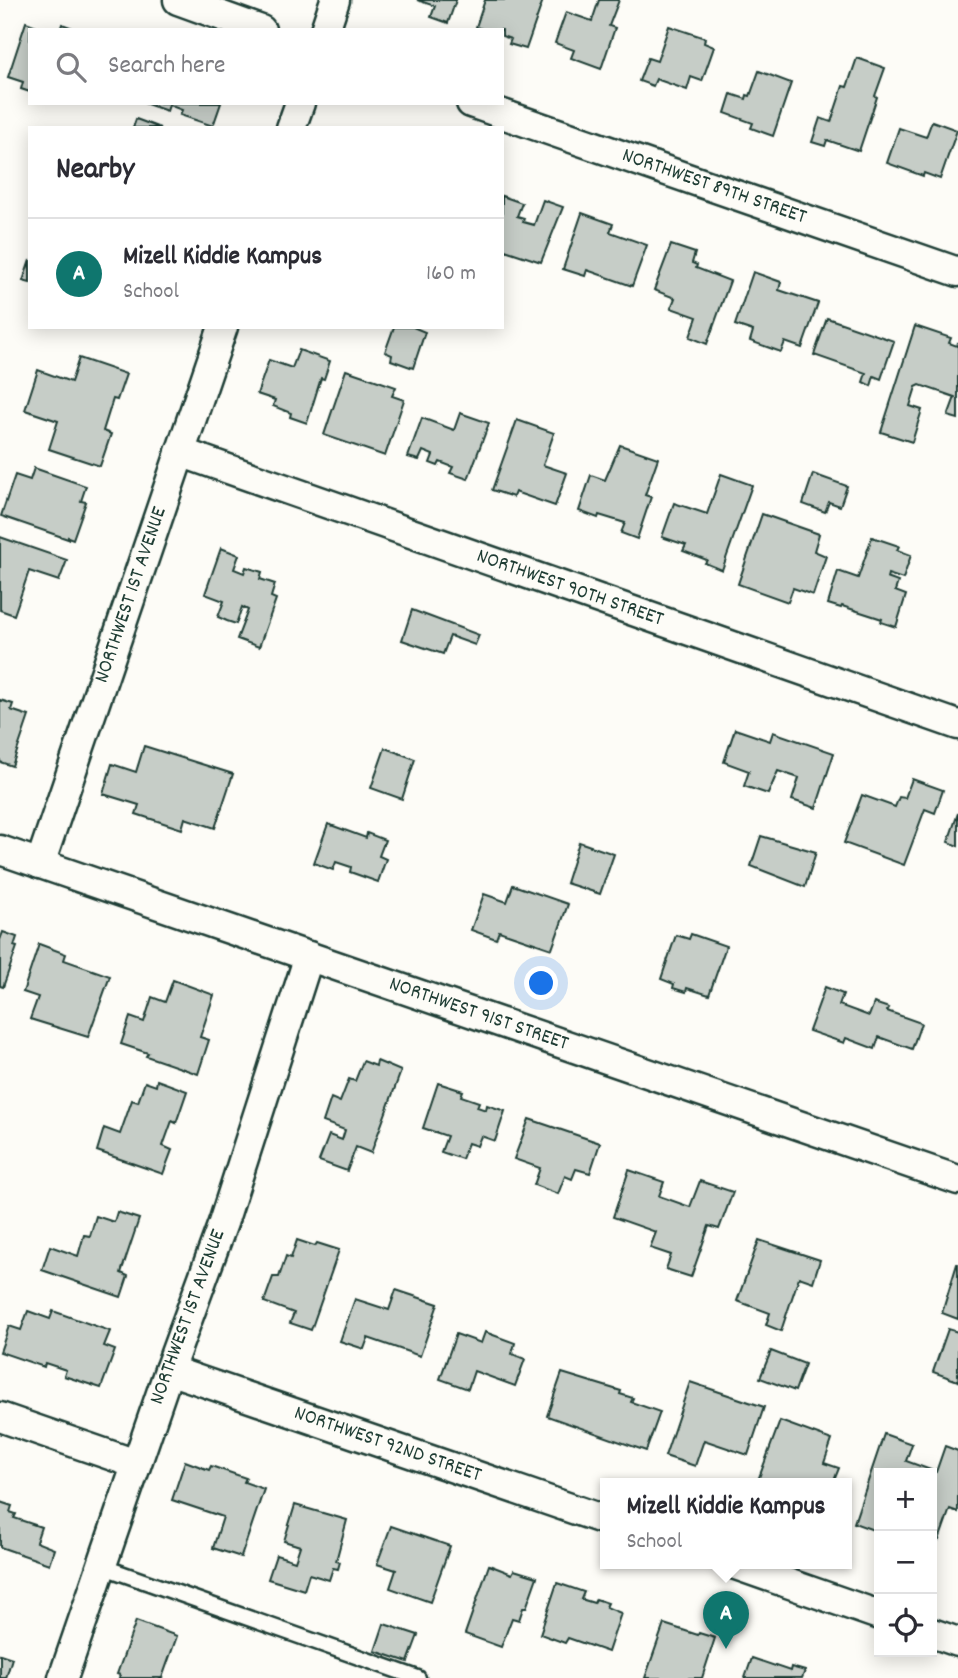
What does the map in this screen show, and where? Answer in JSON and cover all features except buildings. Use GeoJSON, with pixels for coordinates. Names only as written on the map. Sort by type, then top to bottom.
{"type":"FeatureCollection","features":[{"type":"Feature","properties":{"kind":"street"},"geometry":{"type":"LineString","coordinates":[[178,0],[255,28]]}},
{"type":"Feature","properties":{"kind":"street"},"geometry":{"type":"LineString","coordinates":[[326,28],[335,0]]}},
{"type":"Feature","properties":{"kind":"street"},"geometry":{"type":"LineString","coordinates":[[293,126],[299,105]]}},
{"type":"Feature","properties":{"kind":"street","name":"NORTHWEST 89TH STREET"},"geometry":{"type":"LineString","coordinates":[[477,105],[958,272]]}},
{"type":"Feature","properties":{"kind":"street","name":"NORTHWEST 1ST AVENUE"},"geometry":{"type":"LineString","coordinates":[[40,864],[222,329]]}},
{"type":"Feature","properties":{"kind":"street","name":"NORTHWEST 90TH STREET"},"geometry":{"type":"LineString","coordinates":[[180,453],[958,725]]}},
{"type":"Feature","properties":{"kind":"street","name":"NORTHWEST 91ST STREET"},"geometry":{"type":"LineString","coordinates":[[0,850],[958,1180]]}},
{"type":"Feature","properties":{"kind":"street","name":"NORTHWEST 1ST AVENUE"},"geometry":{"type":"LineString","coordinates":[[62,1678],[223,1223],[309,956]]}},
{"type":"Feature","properties":{"kind":"street","name":"NORTHWEST 92ND STREET"},"geometry":{"type":"LineString","coordinates":[[169,1370],[600,1518]]}},
{"type":"Feature","properties":{"kind":"street"},"geometry":{"type":"LineString","coordinates":[[0,1418],[136,1464]]}},
{"type":"Feature","properties":{"kind":"street"},"geometry":{"type":"LineString","coordinates":[[747,1569],[874,1613]]}},
{"type":"Feature","properties":{"kind":"street"},"geometry":{"type":"LineString","coordinates":[[937,1635],[958,1642]]}},
{"type":"Feature","properties":{"kind":"lane"},"geometry":{"type":"LineString","coordinates":[[101,1566],[418,1678]]}},
{"type":"Feature","properties":{"kind":"place","name":"Mizell Kiddie Kampus"},"geometry":{"type":"Point","coordinates":[726,1649]}}]}
